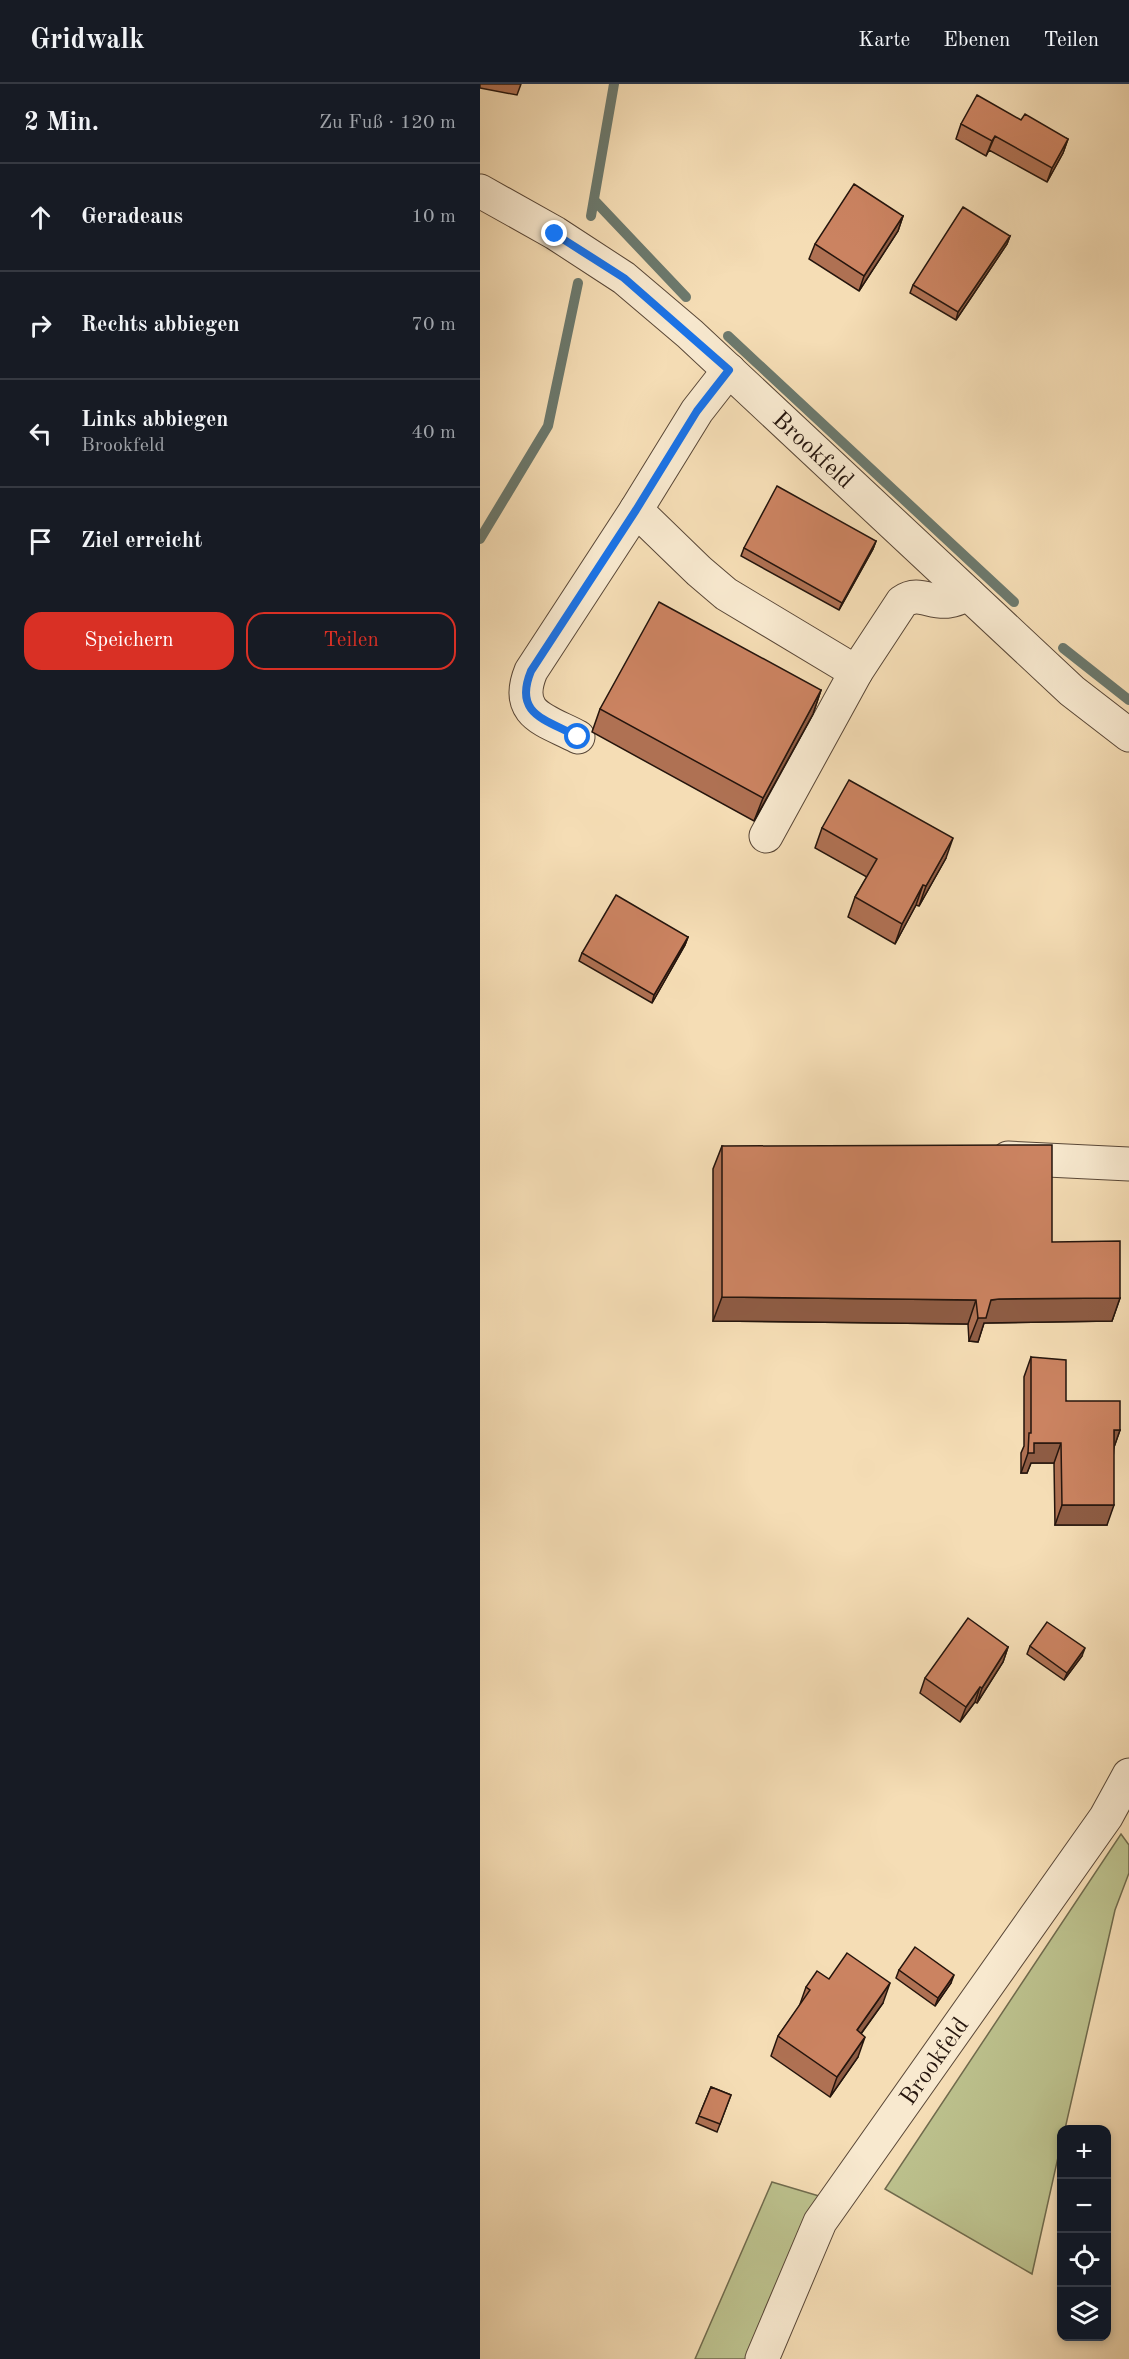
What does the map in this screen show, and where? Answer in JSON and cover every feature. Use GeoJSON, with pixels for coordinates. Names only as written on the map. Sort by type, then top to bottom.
{"type":"FeatureCollection","features":[{"type":"Feature","properties":{"kind":"street","name":"Brookfeld"},"geometry":{"type":"LineString","coordinates":[[480,190],[624,278],[729,370],[1072,691],[1129,735]]}},
{"type":"Feature","properties":{"kind":"street"},"geometry":{"type":"LineString","coordinates":[[578,737],[528,709],[524,698],[525,685],[531,671],[636,510],[697,411],[729,370]]}},
{"type":"Feature","properties":{"kind":"street"},"geometry":{"type":"LineString","coordinates":[[636,510],[726,594],[856,672]]}},
{"type":"Feature","properties":{"kind":"street"},"geometry":{"type":"LineString","coordinates":[[766,836],[856,672],[902,602],[910,596],[951,601],[968,594]]}},
{"type":"Feature","properties":{"kind":"street"},"geometry":{"type":"LineString","coordinates":[[976,1157],[1129,1164]]}},
{"type":"Feature","properties":{"kind":"street","name":"Brookfeld"},"geometry":{"type":"LineString","coordinates":[[762,2359],[820,2222],[1106,1817],[1129,1775]]}},
{"type":"Feature","properties":{"kind":"green space"},"geometry":{"type":"Polygon","coordinates":[[[1121,1834],[1129,1845],[1129,1873],[1115,1910],[1066,2125],[1057,2125],[1057,2162],[1032,2274],[885,2189],[1121,1834]]]}},
{"type":"Feature","properties":{"kind":"green space"},"geometry":{"type":"Polygon","coordinates":[[[772,2182],[819,2196],[746,2359],[695,2359],[772,2182]]]}},
{"type":"Feature","properties":{"kind":"building"},"geometry":{"type":"Polygon","coordinates":[[[977,95],[1021,120],[1025,114],[1068,139],[1052,168],[995,136],[992,141],[961,124],[977,95]]]}},
{"type":"Feature","properties":{"kind":"building"},"geometry":{"type":"Polygon","coordinates":[[[854,184],[903,216],[864,276],[815,244],[854,184]]]}},
{"type":"Feature","properties":{"kind":"building"},"geometry":{"type":"Polygon","coordinates":[[[963,207],[1010,236],[958,312],[913,285],[963,207]]]}},
{"type":"Feature","properties":{"kind":"building"},"geometry":{"type":"Polygon","coordinates":[[[777,486],[876,541],[842,603],[744,548],[777,486]]]}},
{"type":"Feature","properties":{"kind":"building"},"geometry":{"type":"Polygon","coordinates":[[[659,602],[821,690],[763,798],[600,709],[659,602]]]}},
{"type":"Feature","properties":{"kind":"building"},"geometry":{"type":"Polygon","coordinates":[[[849,780],[953,838],[926,886],[923,885],[902,924],[855,897],[877,859],[822,828],[849,780]]]}},
{"type":"Feature","properties":{"kind":"building"},"geometry":{"type":"Polygon","coordinates":[[[616,895],[688,937],[654,995],[582,953],[616,895]]]}},
{"type":"Feature","properties":{"kind":"building"},"geometry":{"type":"Polygon","coordinates":[[[1052,1145],[1052,1242],[1120,1241],[1120,1298],[991,1300],[986,1318],[978,1318],[976,1300],[722,1297],[722,1146],[1052,1145]]]}},
{"type":"Feature","properties":{"kind":"building"},"geometry":{"type":"Polygon","coordinates":[[[1031,1357],[1066,1360],[1066,1401],[1120,1401],[1120,1430],[1114,1430],[1114,1505],[1062,1505],[1061,1443],[1034,1443],[1034,1453],[1028,1453],[1029,1433],[1031,1433],[1031,1357]]]}},
{"type":"Feature","properties":{"kind":"building"},"geometry":{"type":"Polygon","coordinates":[[[968,1618],[1008,1647],[982,1688],[980,1687],[966,1707],[925,1678],[968,1618]]]}},
{"type":"Feature","properties":{"kind":"building"},"geometry":{"type":"Polygon","coordinates":[[[1047,1622],[1085,1648],[1067,1673],[1030,1646],[1047,1622]]]}},
{"type":"Feature","properties":{"kind":"building"},"geometry":{"type":"Polygon","coordinates":[[[915,1947],[954,1975],[938,1998],[899,1970],[915,1947]]]}},
{"type":"Feature","properties":{"kind":"building"},"geometry":{"type":"Polygon","coordinates":[[[847,1953],[890,1983],[857,2030],[865,2037],[837,2077],[778,2036],[810,1990],[806,1987],[817,1971],[829,1979],[847,1953]]]}},
{"type":"Feature","properties":{"kind":"building"},"geometry":{"type":"Polygon","coordinates":[[[711,2087],[731,2095],[720,2124],[699,2116],[711,2087]]]}},
{"type":"Feature","properties":{"kind":"waterway"},"geometry":{"type":"LineString","coordinates":[[591,216],[614,84]]}},
{"type":"Feature","properties":{"kind":"waterway"},"geometry":{"type":"LineString","coordinates":[[594,200],[686,297]]}},
{"type":"Feature","properties":{"kind":"waterway"},"geometry":{"type":"LineString","coordinates":[[480,539],[548,426],[578,283]]}},
{"type":"Feature","properties":{"kind":"waterway"},"geometry":{"type":"LineString","coordinates":[[728,336],[1014,602]]}},
{"type":"Feature","properties":{"kind":"waterway"},"geometry":{"type":"LineString","coordinates":[[1063,648],[1129,700]]}},
{"type":"Feature","properties":{"kind":"route"},"geometry":{"type":"LineString","coordinates":[[555,234],[624,278],[729,370],[697,411],[636,510],[611,545],[531,671],[525,685],[524,698],[528,709],[578,737]]}}]}
